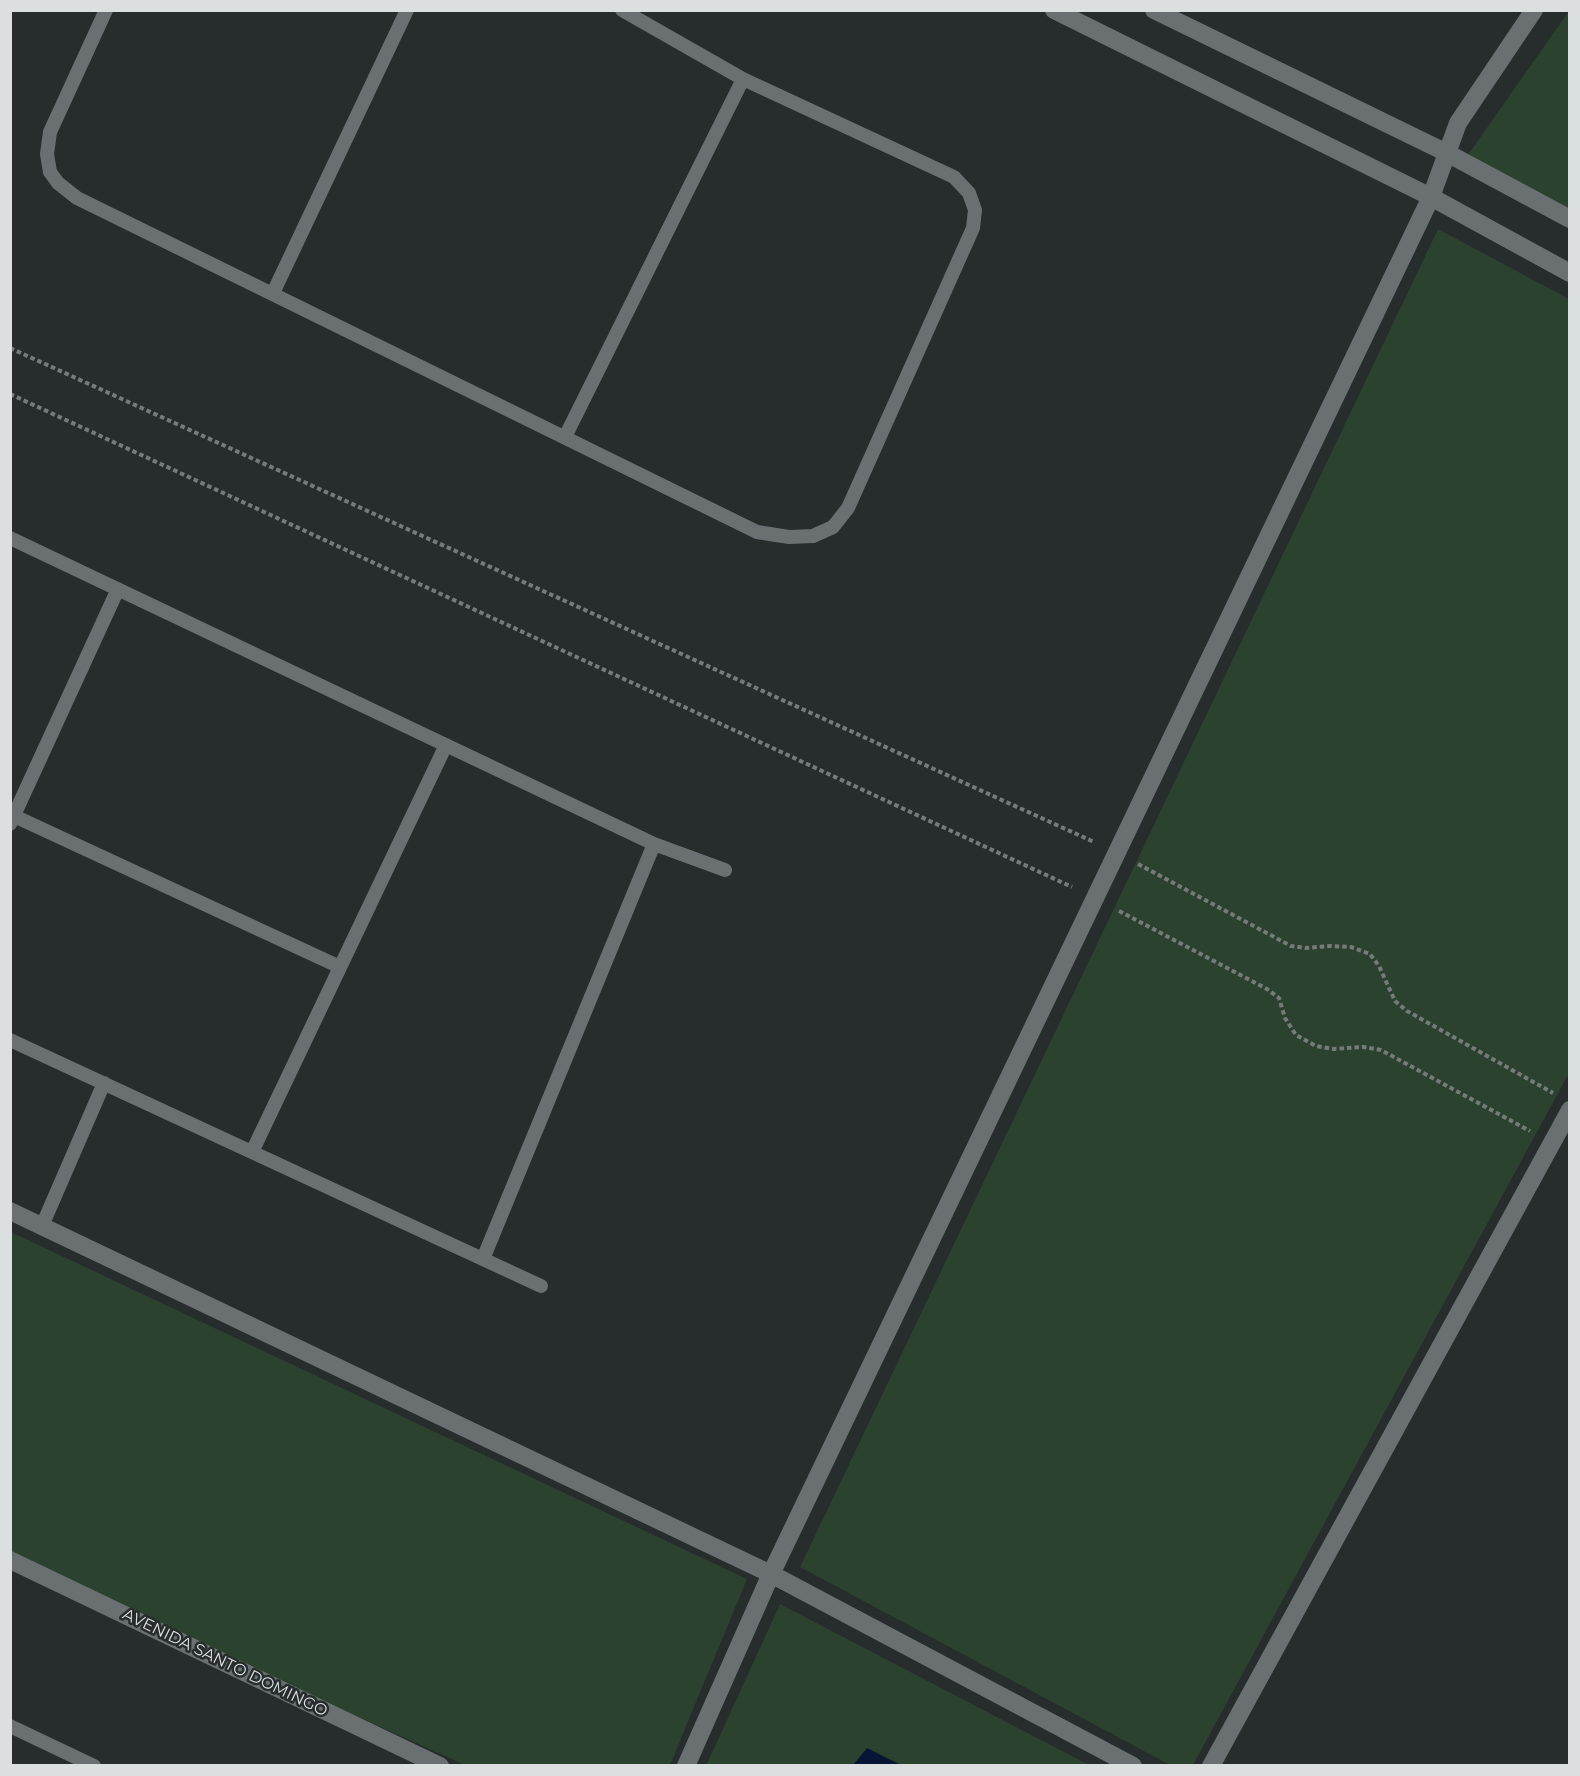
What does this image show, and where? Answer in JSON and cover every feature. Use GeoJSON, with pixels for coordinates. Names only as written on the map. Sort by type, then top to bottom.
{"type":"FeatureCollection","features":[{"type":"Feature","properties":{"kind":"street"},"geometry":{"type":"LineString","coordinates":[[1054,10],[1431,197],[1569,273]]}},
{"type":"Feature","properties":{"kind":"street"},"geometry":{"type":"LineString","coordinates":[[1154,10],[1447,153],[1569,219]]}},
{"type":"Feature","properties":{"kind":"street"},"geometry":{"type":"LineString","coordinates":[[686,1766],[771,1574],[1431,197],[1458,123],[1533,10]]}},
{"type":"Feature","properties":{"kind":"street"},"geometry":{"type":"LineString","coordinates":[[1211,1766],[1551,1143],[1564,1103]]}},
{"type":"Feature","properties":{"kind":"street"},"geometry":{"type":"LineString","coordinates":[[10,1211],[771,1574],[1133,1766]]}},
{"type":"Feature","properties":{"kind":"street","name":"AVENIDA SANTO DOMINGO"},"geometry":{"type":"LineString","coordinates":[[10,1560],[440,1766]]}},
{"type":"Feature","properties":{"kind":"lane"},"geometry":{"type":"LineString","coordinates":[[106,10],[50,132],[47,154],[50,172],[58,183],[77,198],[757,532],[789,537],[813,536],[833,527],[848,508],[973,228],[975,210],[969,193],[954,177],[743,79],[622,10]]}},
{"type":"Feature","properties":{"kind":"lane"},"geometry":{"type":"LineString","coordinates":[[273,293],[407,10]]}},
{"type":"Feature","properties":{"kind":"lane"},"geometry":{"type":"LineString","coordinates":[[565,437],[743,79]]}},
{"type":"Feature","properties":{"kind":"lane"},"geometry":{"type":"LineString","coordinates":[[10,538],[654,844],[725,870]]}},
{"type":"Feature","properties":{"kind":"lane"},"geometry":{"type":"LineString","coordinates":[[118,589],[12,820],[340,967]]}},
{"type":"Feature","properties":{"kind":"lane"},"geometry":{"type":"LineString","coordinates":[[252,1152],[446,745]]}},
{"type":"Feature","properties":{"kind":"lane"},"geometry":{"type":"LineString","coordinates":[[483,1259],[654,844]]}},
{"type":"Feature","properties":{"kind":"lane"},"geometry":{"type":"LineString","coordinates":[[10,1040],[541,1286]]}},
{"type":"Feature","properties":{"kind":"lane"},"geometry":{"type":"LineString","coordinates":[[42,1226],[104,1083]]}},
{"type":"Feature","properties":{"kind":"lane"},"geometry":{"type":"LineString","coordinates":[[10,1726],[94,1766]]}},
{"type":"Feature","properties":{"kind":"path"},"geometry":{"type":"LineString","coordinates":[[10,348],[1117,853],[1291,946],[1306,948],[1351,946],[1370,954],[1379,966],[1395,1001],[1407,1011],[1564,1103]]}},
{"type":"Feature","properties":{"kind":"path"},"geometry":{"type":"LineString","coordinates":[[10,394],[1095,898],[1267,989],[1279,998],[1285,1018],[1296,1035],[1316,1046],[1334,1049],[1363,1047],[1381,1050],[1551,1143]]}},
{"type":"Feature","properties":{"kind":"green space"},"geometry":{"type":"Polygon","coordinates":[[[1569,11],[1569,218],[1465,159],[1569,11]]]}},
{"type":"Feature","properties":{"kind":"green space"},"geometry":{"type":"Polygon","coordinates":[[[1438,229],[1569,299],[1569,1073],[1193,1765],[1170,1765],[800,1567],[1438,229]]]}},
{"type":"Feature","properties":{"kind":"green space"},"geometry":{"type":"Polygon","coordinates":[[[11,1232],[747,1579],[670,1765],[467,1766],[11,1560],[11,1232]]]}},
{"type":"Feature","properties":{"kind":"green space"},"geometry":{"type":"Polygon","coordinates":[[[780,1604],[1089,1765],[706,1766],[780,1604]]]}},
{"type":"Feature","properties":{"kind":"water"},"geometry":{"type":"Polygon","coordinates":[[[867,1748],[901,1765],[853,1765],[867,1748]]]}}]}
